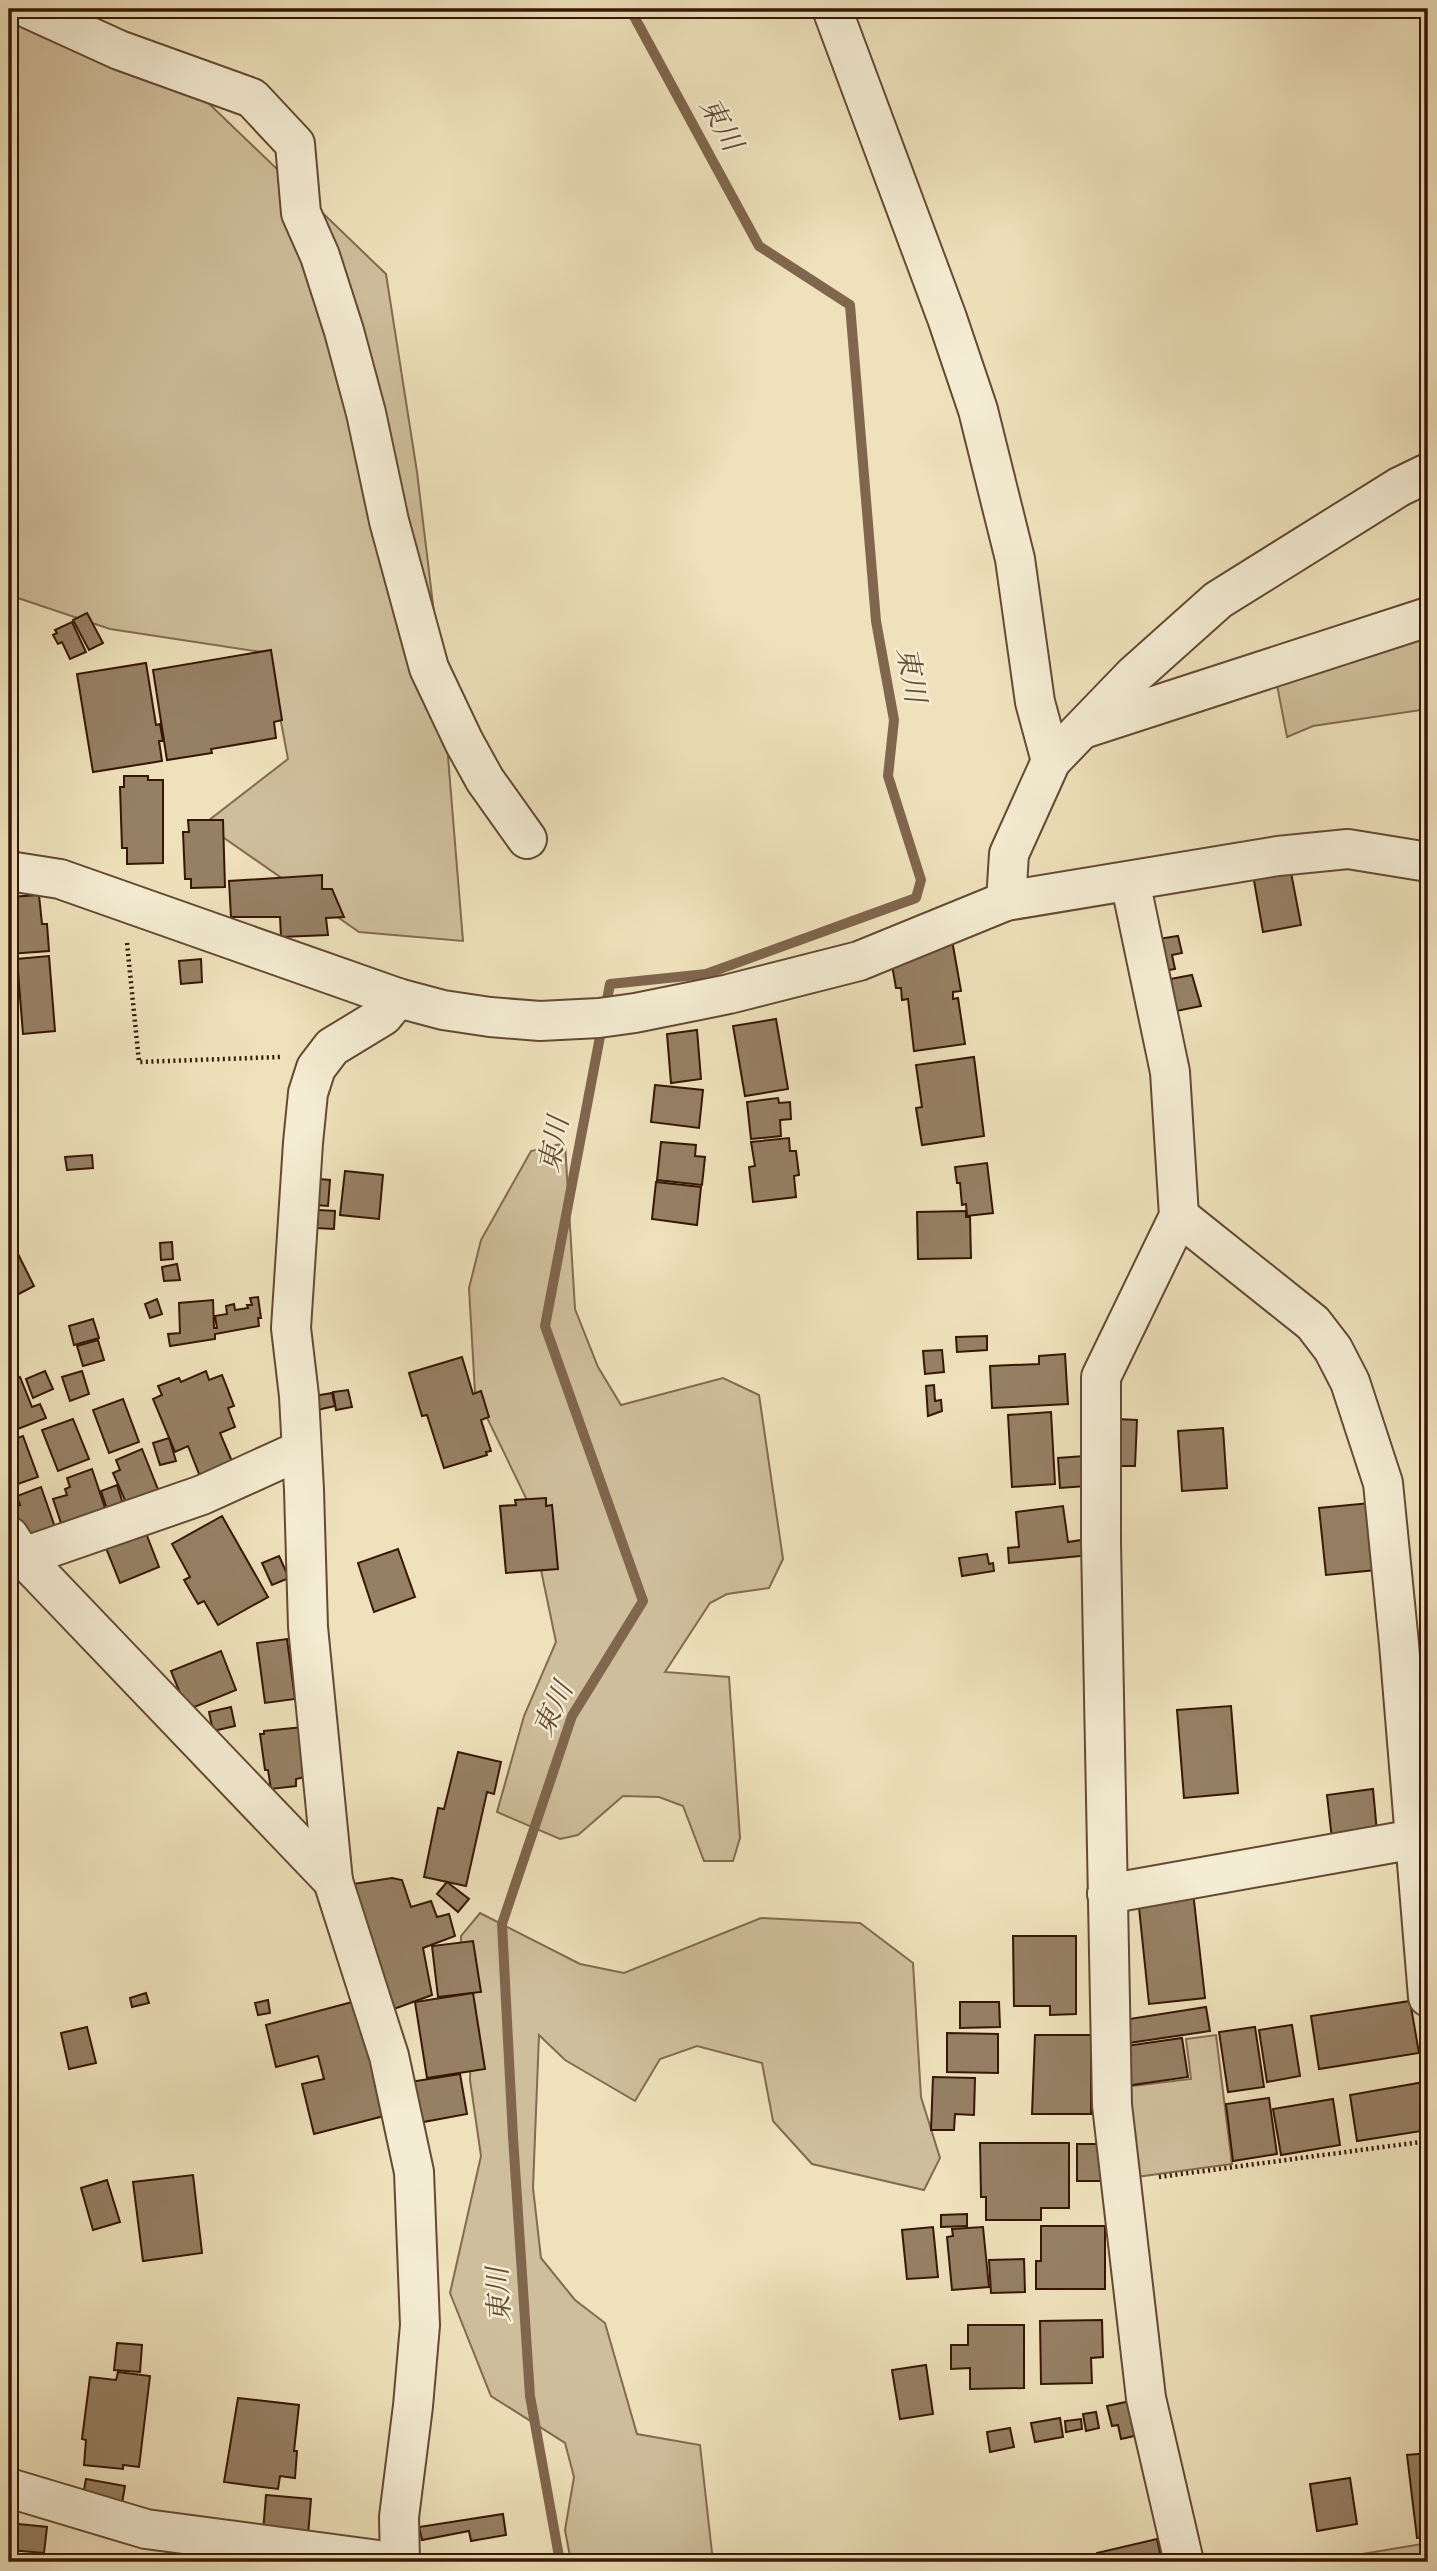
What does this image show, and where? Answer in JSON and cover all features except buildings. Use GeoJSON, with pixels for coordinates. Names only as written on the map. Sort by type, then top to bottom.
{"type":"FeatureCollection","features":[{"type":"Feature","properties":{"kind":"street"},"geometry":{"type":"LineString","coordinates":[[29,9],[119,50],[252,98],[295,144],[301,213],[320,256],[347,343],[366,413],[389,521],[429,668],[474,761],[527,839]]}},
{"type":"Feature","properties":{"kind":"street"},"geometry":{"type":"LineString","coordinates":[[832,9],[947,318],[978,410],[1016,559],[1035,702],[1051,761]]}},
{"type":"Feature","properties":{"kind":"street"},"geometry":{"type":"LineString","coordinates":[[1006,901],[1009,855],[1051,761],[1133,676],[1219,600],[1399,487],[1428,473]]}},
{"type":"Feature","properties":{"kind":"street"},"geometry":{"type":"LineString","coordinates":[[1084,729],[1428,617]]}},
{"type":"Feature","properties":{"kind":"street"},"geometry":{"type":"LineString","coordinates":[[9,871],[60,878],[398,998],[443,1010],[540,1021],[614,1016],[729,994],[859,961],[1006,901],[1278,856],[1348,849],[1428,862]]}},
{"type":"Feature","properties":{"kind":"street"},"geometry":{"type":"LineString","coordinates":[[1130,881],[1170,1072],[1179,1216],[1101,1377],[1101,1543],[1112,2105],[1146,2398],[1184,2562]]}},
{"type":"Feature","properties":{"kind":"street"},"geometry":{"type":"LineString","coordinates":[[398,998],[383,1016],[332,1047],[316,1068],[308,1093],[303,1143],[291,1328],[299,1396],[308,1627],[333,1881],[389,2056],[414,2172],[420,2325],[399,2517],[400,2562]]}},
{"type":"Feature","properties":{"kind":"street"},"geometry":{"type":"LineString","coordinates":[[1179,1216],[1313,1323],[1333,1349],[1350,1382],[1383,1483],[1426,1947],[1428,1997]]}},
{"type":"Feature","properties":{"kind":"street"},"geometry":{"type":"LineString","coordinates":[[301,1450],[202,1495],[14,1552],[333,1881]]}},
{"type":"Feature","properties":{"kind":"street"},"geometry":{"type":"LineString","coordinates":[[1107,1894],[1415,1839]]}},
{"type":"Feature","properties":{"kind":"street"},"geometry":{"type":"LineString","coordinates":[[9,2488],[146,2529],[393,2562]]}},
{"type":"Feature","properties":{"kind":"path"},"geometry":{"type":"LineString","coordinates":[[122,900],[139,1062],[326,1055]]}},
{"type":"Feature","properties":{"kind":"path"},"geometry":{"type":"LineString","coordinates":[[1120,2182],[1428,2141]]}},
{"type":"Feature","properties":{"kind":"shaded area"},"geometry":{"type":"Polygon","coordinates":[[[9,16],[199,94],[386,274],[417,472],[441,671],[463,941],[359,932],[204,824],[288,759],[268,653],[110,629],[9,595],[9,16]]]}},
{"type":"Feature","properties":{"kind":"shaded area"},"geometry":{"type":"Polygon","coordinates":[[[1428,603],[1428,709],[1313,726],[1287,737],[1273,664],[1428,603]]]}},
{"type":"Feature","properties":{"kind":"shaded area"},"geometry":{"type":"Polygon","coordinates":[[[565,1143],[575,1309],[598,1367],[621,1405],[723,1378],[759,1395],[783,1559],[769,1588],[727,1594],[710,1603],[665,1672],[729,1677],[740,1838],[733,1861],[704,1861],[683,1806],[659,1797],[623,1796],[578,1835],[560,1839],[497,1812],[524,1716],[556,1642],[526,1498],[475,1393],[469,1288],[481,1240],[531,1151],[565,1143]]]}},
{"type":"Feature","properties":{"kind":"shaded area"},"geometry":{"type":"Polygon","coordinates":[[[480,1913],[580,1964],[624,1973],[761,1918],[860,1923],[913,1963],[921,2097],[940,2158],[924,2190],[812,2164],[773,2121],[762,2063],[697,2046],[660,2059],[635,2101],[565,2060],[539,2035],[533,2188],[541,2258],[575,2300],[605,2323],[637,2434],[700,2445],[713,2562],[571,2562],[565,2530],[574,2477],[565,2443],[491,2396],[450,2293],[481,2156],[470,2080],[471,2035],[461,1972],[461,1936],[480,1913]]]}},
{"type":"Feature","properties":{"kind":"shaded area"},"geometry":{"type":"Polygon","coordinates":[[[1216,2035],[1232,2164],[1136,2177],[1124,2087],[1191,2079],[1186,2039],[1216,2035]]]}},
{"type":"Feature","properties":{"kind":"shaded area"},"geometry":{"type":"Polygon","coordinates":[[[1428,2543],[1428,2562],[1345,2562],[1344,2557],[1428,2543]]]}},
{"type":"Feature","properties":{"kind":"waterway","name":"東川"},"geometry":{"type":"LineString","coordinates":[[560,2562],[530,2396],[502,1924],[572,1716],[643,1601],[545,1326],[610,984],[706,974],[916,898],[921,880],[888,776],[894,720],[876,621],[850,305],[759,246],[630,9]]}}]}
